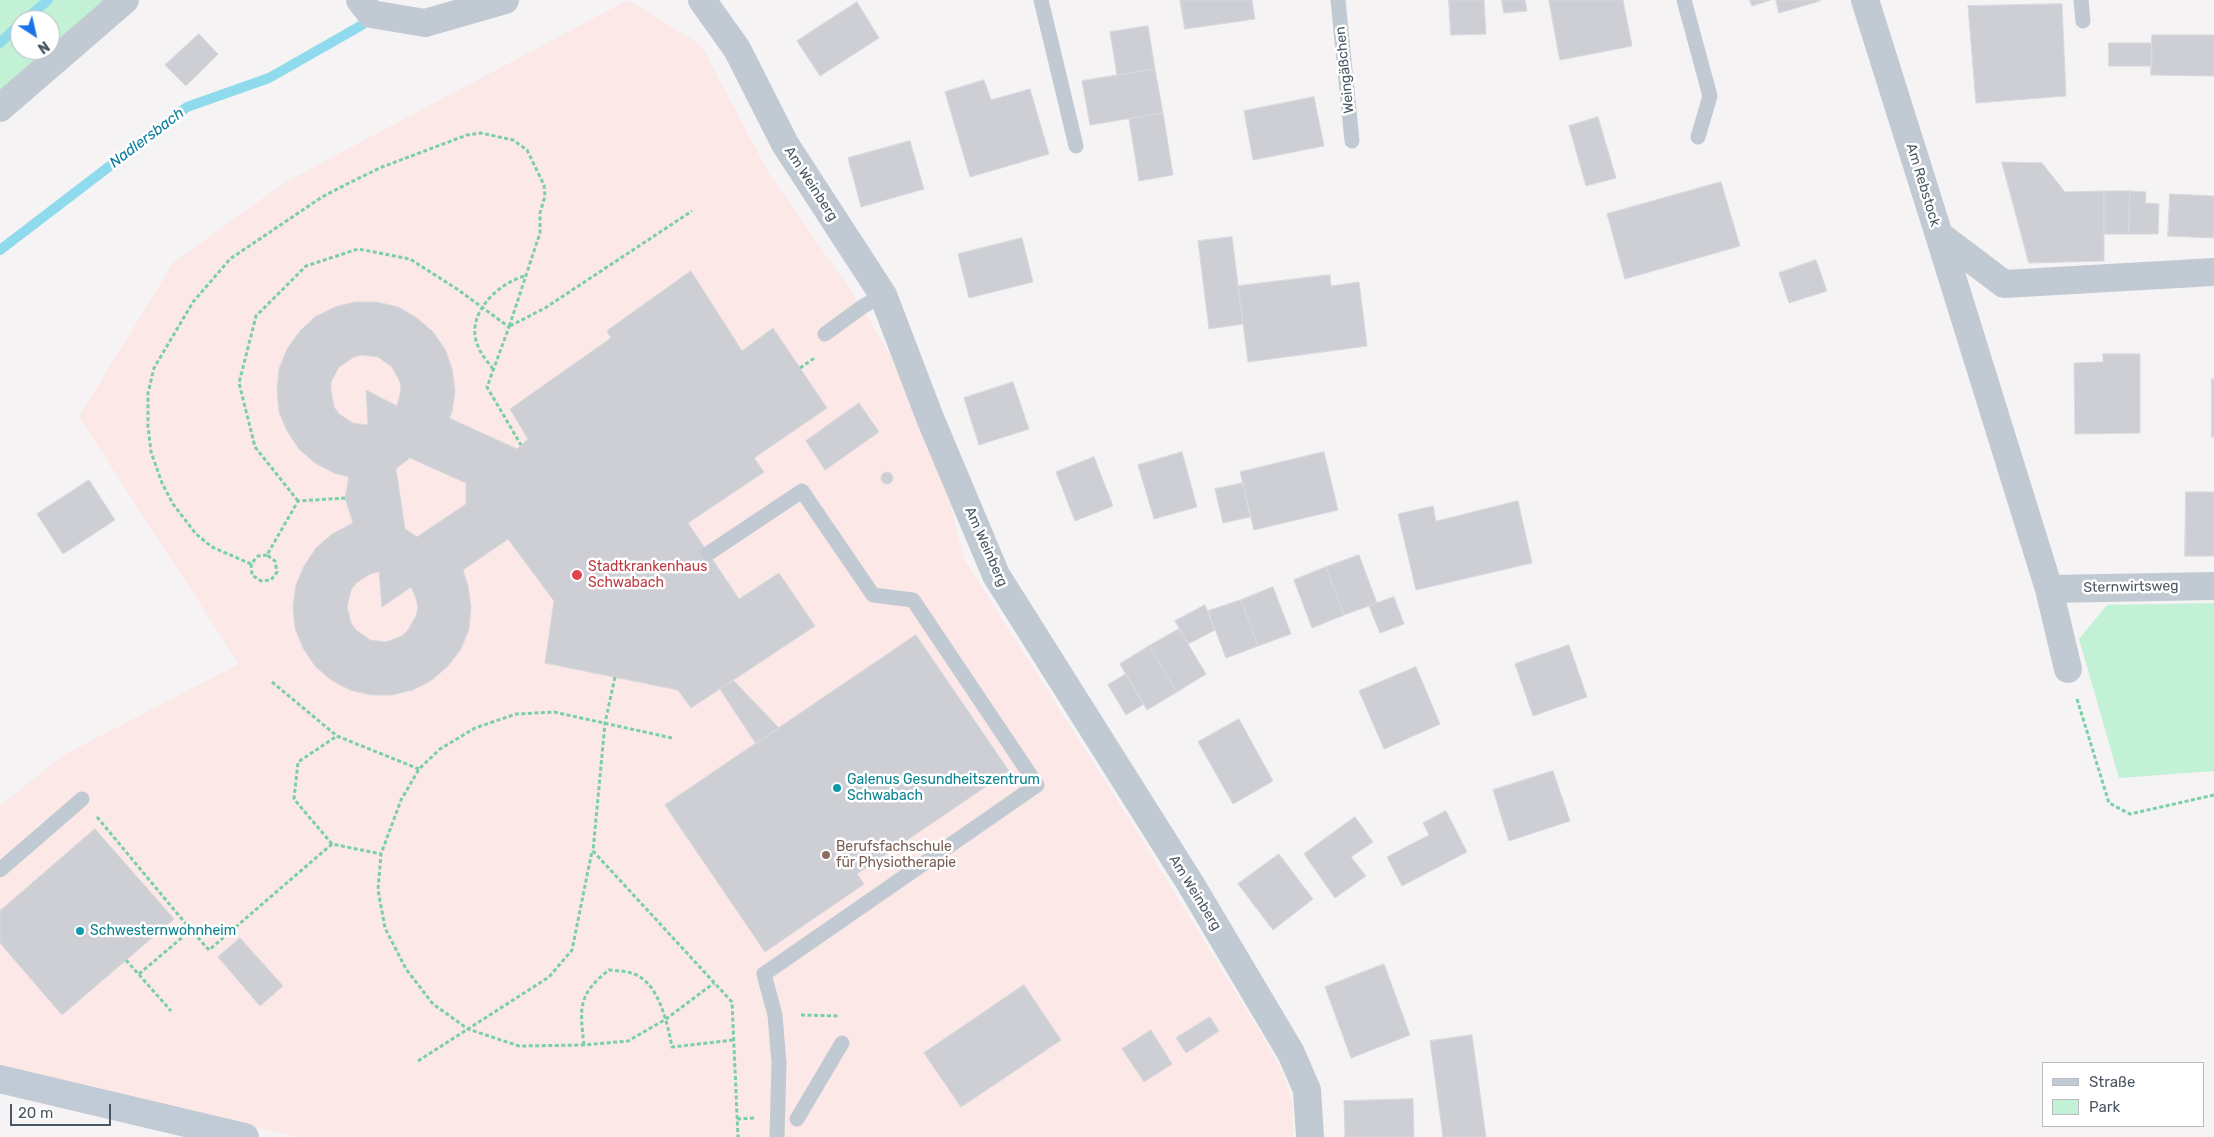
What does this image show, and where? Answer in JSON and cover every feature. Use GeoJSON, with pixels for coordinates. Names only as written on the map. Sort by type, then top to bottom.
{"type":"FeatureCollection","features":[{"type":"Feature","properties":{"kind":"main road"},"geometry":{"type":"LineString","coordinates":[[0,1079],[245,1137]]}},
{"type":"Feature","properties":{"kind":"street"},"geometry":{"type":"LineString","coordinates":[[0,108],[125,0]]}},
{"type":"Feature","properties":{"kind":"street"},"geometry":{"type":"LineString","coordinates":[[360,0],[371,14],[425,23],[505,0]]}},
{"type":"Feature","properties":{"kind":"street","name":"Am Weinberg"},"geometry":{"type":"LineString","coordinates":[[702,0],[737,49],[785,144],[883,295],[930,418],[996,575],[1190,883],[1291,1052],[1307,1090],[1310,1137]]}},
{"type":"Feature","properties":{"kind":"street","name":"Am Rebstock"},"geometry":{"type":"LineString","coordinates":[[1865,0],[1939,235],[2004,284],[2214,272]]}},
{"type":"Feature","properties":{"kind":"street"},"geometry":{"type":"LineString","coordinates":[[1939,235],[2049,589],[2068,669]]}},
{"type":"Feature","properties":{"kind":"street","name":"Sternwirtsweg"},"geometry":{"type":"LineString","coordinates":[[2049,589],[2214,586]]}},
{"type":"Feature","properties":{"kind":"lane"},"geometry":{"type":"LineString","coordinates":[[1041,0],[1076,146]]}},
{"type":"Feature","properties":{"kind":"lane","name":"Weingäßchen"},"geometry":{"type":"LineString","coordinates":[[1338,0],[1352,141]]}},
{"type":"Feature","properties":{"kind":"lane"},"geometry":{"type":"LineString","coordinates":[[1684,0],[1710,96],[1698,137]]}},
{"type":"Feature","properties":{"kind":"lane"},"geometry":{"type":"LineString","coordinates":[[2081,0],[2083,20]]}},
{"type":"Feature","properties":{"kind":"lane"},"geometry":{"type":"LineString","coordinates":[[825,334],[862,307],[883,295]]}},
{"type":"Feature","properties":{"kind":"lane"},"geometry":{"type":"LineString","coordinates":[[709,553],[802,491],[873,595],[913,600],[1037,785],[764,974],[775,1015],[778,1044],[777,1137]]}},
{"type":"Feature","properties":{"kind":"lane"},"geometry":{"type":"LineString","coordinates":[[0,870],[82,799]]}},
{"type":"Feature","properties":{"kind":"lane"},"geometry":{"type":"LineString","coordinates":[[797,1119],[842,1043]]}},
{"type":"Feature","properties":{"kind":"path"},"geometry":{"type":"LineString","coordinates":[[251,564],[232,557],[206,543],[196,534],[173,504],[162,483],[151,452],[148,426],[148,393],[154,368],[193,302],[230,259],[322,197],[382,167],[467,135],[481,133],[513,140],[528,150],[544,185],[545,196],[540,213],[540,233],[488,386],[522,445]]}},
{"type":"Feature","properties":{"kind":"path"},"geometry":{"type":"LineString","coordinates":[[509,327],[545,308],[692,211]]}},
{"type":"Feature","properties":{"kind":"path"},"geometry":{"type":"LineString","coordinates":[[298,501],[255,446],[239,383],[256,316],[306,266],[358,250],[410,259],[457,289],[509,327]]}},
{"type":"Feature","properties":{"kind":"path"},"geometry":{"type":"LineString","coordinates":[[493,369],[477,345],[475,325],[483,308],[495,291],[512,279],[526,275]]}},
{"type":"Feature","properties":{"kind":"path"},"geometry":{"type":"LineString","coordinates":[[298,501],[345,498]]}},
{"type":"Feature","properties":{"kind":"path"},"geometry":{"type":"LineString","coordinates":[[266,555],[298,501]]}},
{"type":"Feature","properties":{"kind":"path"},"geometry":{"type":"LineString","coordinates":[[266,555],[275,561],[277,572],[271,580],[261,582],[252,575],[251,564],[258,556],[266,555]]}},
{"type":"Feature","properties":{"kind":"path"},"geometry":{"type":"LineString","coordinates":[[2068,669],[2109,804],[2130,814],[2214,795]]}},
{"type":"Feature","properties":{"kind":"path"},"geometry":{"type":"LineString","coordinates":[[418,1061],[549,977],[572,950],[593,851],[605,723],[615,677]]}},
{"type":"Feature","properties":{"kind":"path"},"geometry":{"type":"LineString","coordinates":[[272,682],[337,736],[419,769]]}},
{"type":"Feature","properties":{"kind":"path"},"geometry":{"type":"LineString","coordinates":[[672,738],[554,712],[516,714],[475,728],[440,749],[419,769],[402,800],[381,854],[378,890],[386,928],[406,969],[433,1004],[468,1029],[519,1046],[584,1045],[628,1041],[666,1019],[714,983]]}},
{"type":"Feature","properties":{"kind":"path"},"geometry":{"type":"LineString","coordinates":[[337,736],[298,762],[294,799],[332,844],[381,854]]}},
{"type":"Feature","properties":{"kind":"path"},"geometry":{"type":"LineString","coordinates":[[82,799],[209,950],[332,844]]}},
{"type":"Feature","properties":{"kind":"path"},"geometry":{"type":"LineString","coordinates":[[593,851],[732,1002],[738,1137]]}},
{"type":"Feature","properties":{"kind":"path"},"geometry":{"type":"LineString","coordinates":[[139,974],[191,930]]}},
{"type":"Feature","properties":{"kind":"path"},"geometry":{"type":"LineString","coordinates":[[126,960],[171,1012]]}},
{"type":"Feature","properties":{"kind":"path"},"geometry":{"type":"LineString","coordinates":[[584,1045],[581,1012],[584,996],[596,980],[609,970],[625,971],[641,977],[656,996],[666,1019],[672,1047],[734,1040]]}},
{"type":"Feature","properties":{"kind":"path"},"geometry":{"type":"LineString","coordinates":[[793,1015],[843,1016]]}},
{"type":"Feature","properties":{"kind":"shaded area","name":"Stadtkrankenhaus Schwabach"},"geometry":{"type":"Polygon","coordinates":[[[628,0],[701,45],[768,172],[862,307],[891,357],[947,491],[964,559],[1131,822],[1265,1040],[1282,1072],[1293,1104],[1293,1137],[298,1137],[0,1067],[0,806],[64,755],[239,664],[79,417],[173,263],[284,183],[628,0]]]}},
{"type":"Feature","properties":{"kind":"green space"},"geometry":{"type":"Polygon","coordinates":[[[0,0],[112,0],[60,43],[60,10],[10,10],[10,60],[40,60],[0,93],[0,0]]]}},
{"type":"Feature","properties":{"kind":"green space"},"geometry":{"type":"Polygon","coordinates":[[[2214,603],[2214,771],[2119,778],[2079,639],[2107,605],[2214,603]]]}},
{"type":"Feature","properties":{"kind":"building"},"geometry":{"type":"Polygon","coordinates":[[[1180,0],[1252,0],[1255,19],[1185,29],[1180,0]]]}},
{"type":"Feature","properties":{"kind":"building"},"geometry":{"type":"Polygon","coordinates":[[[1449,0],[1484,0],[1486,34],[1451,35],[1449,0]]]}},
{"type":"Feature","properties":{"kind":"building"},"geometry":{"type":"Polygon","coordinates":[[[1502,0],[1525,0],[1527,11],[1504,13],[1502,0]]]}},
{"type":"Feature","properties":{"kind":"building"},"geometry":{"type":"Polygon","coordinates":[[[1549,0],[1623,0],[1632,46],[1560,60],[1549,0]]]}},
{"type":"Feature","properties":{"kind":"building"},"geometry":{"type":"Polygon","coordinates":[[[1750,0],[1771,0],[1752,6],[1750,0]]]}},
{"type":"Feature","properties":{"kind":"building"},"geometry":{"type":"Polygon","coordinates":[[[1776,0],[1820,0],[1820,1],[1779,13],[1776,0]]]}},
{"type":"Feature","properties":{"kind":"building"},"geometry":{"type":"Polygon","coordinates":[[[857,2],[879,38],[820,76],[797,41],[857,2]]]}},
{"type":"Feature","properties":{"kind":"building"},"geometry":{"type":"Polygon","coordinates":[[[2062,4],[2066,96],[1976,103],[1968,6],[2062,4]]]}},
{"type":"Feature","properties":{"kind":"building"},"geometry":{"type":"Polygon","coordinates":[[[1148,26],[1155,69],[1117,75],[1110,32],[1148,26]]]}},
{"type":"Feature","properties":{"kind":"building"},"geometry":{"type":"Polygon","coordinates":[[[199,34],[218,54],[186,86],[165,65],[199,34]]]}},
{"type":"Feature","properties":{"kind":"building"},"geometry":{"type":"Polygon","coordinates":[[[2152,35],[2214,35],[2214,76],[2151,75],[2152,35]]]}},
{"type":"Feature","properties":{"kind":"building"},"geometry":{"type":"Polygon","coordinates":[[[2109,43],[2152,43],[2152,66],[2109,66],[2109,43]]]}},
{"type":"Feature","properties":{"kind":"building"},"geometry":{"type":"Polygon","coordinates":[[[1155,69],[1163,113],[1090,125],[1082,81],[1155,69]]]}},
{"type":"Feature","properties":{"kind":"building"},"geometry":{"type":"Polygon","coordinates":[[[984,80],[991,100],[1030,89],[1049,154],[970,177],[945,92],[984,80]]]}},
{"type":"Feature","properties":{"kind":"building"},"geometry":{"type":"Polygon","coordinates":[[[1314,97],[1324,146],[1253,160],[1244,111],[1314,97]]]}},
{"type":"Feature","properties":{"kind":"building"},"geometry":{"type":"Polygon","coordinates":[[[1163,113],[1173,175],[1139,181],[1129,119],[1163,113]]]}},
{"type":"Feature","properties":{"kind":"building"},"geometry":{"type":"Polygon","coordinates":[[[1598,117],[1616,178],[1586,186],[1569,126],[1598,117]]]}},
{"type":"Feature","properties":{"kind":"building"},"geometry":{"type":"Polygon","coordinates":[[[910,141],[924,189],[861,207],[848,158],[910,141]]]}},
{"type":"Feature","properties":{"kind":"building"},"geometry":{"type":"Polygon","coordinates":[[[2002,162],[2042,163],[2065,192],[2104,191],[2104,261],[2029,263],[2002,162]]]}},
{"type":"Feature","properties":{"kind":"building"},"geometry":{"type":"Polygon","coordinates":[[[1721,182],[1740,246],[1625,279],[1607,214],[1721,182]]]}},
{"type":"Feature","properties":{"kind":"building"},"geometry":{"type":"Polygon","coordinates":[[[2104,191],[2130,191],[2129,234],[2104,234],[2104,191]]]}},
{"type":"Feature","properties":{"kind":"building"},"geometry":{"type":"Polygon","coordinates":[[[2130,191],[2146,192],[2145,203],[2159,204],[2158,234],[2129,234],[2130,191]]]}},
{"type":"Feature","properties":{"kind":"building"},"geometry":{"type":"Polygon","coordinates":[[[2170,194],[2214,196],[2214,238],[2168,236],[2170,194]]]}},
{"type":"Feature","properties":{"kind":"building"},"geometry":{"type":"Polygon","coordinates":[[[1232,237],[1243,324],[1209,329],[1198,241],[1232,237]]]}},
{"type":"Feature","properties":{"kind":"building"},"geometry":{"type":"Polygon","coordinates":[[[1022,238],[1033,282],[969,298],[958,254],[1022,238]]]}},
{"type":"Feature","properties":{"kind":"building"},"geometry":{"type":"Polygon","coordinates":[[[1816,260],[1827,291],[1789,303],[1779,273],[1816,260]]]}},
{"type":"Feature","properties":{"kind":"building"},"geometry":{"type":"Polygon","coordinates":[[[691,271],[742,351],[773,328],[827,408],[754,458],[764,472],[688,523],[739,599],[779,573],[815,626],[691,708],[678,690],[545,663],[554,601],[508,539],[463,570],[468,586],[471,607],[469,629],[461,649],[448,666],[432,680],[413,690],[392,695],[371,695],[350,690],[331,680],[315,666],[303,648],[295,628],[293,607],[296,585],[304,566],[316,548],[332,534],[353,523],[345,498],[349,477],[334,473],[315,463],[299,449],[287,431],[279,412],[277,390],[279,369],[287,349],[300,331],[315,317],[335,307],[355,302],[377,302],[398,307],[417,318],[433,332],[445,349],[452,369],[455,391],[452,412],[449,418],[517,449],[528,439],[510,409],[611,338],[607,331],[691,271]],[[362,355],[354,357],[339,367],[331,382],[331,390],[334,407],[339,414],[353,423],[368,425],[366,390],[397,406],[401,390],[400,382],[392,367],[378,357],[362,355]],[[410,458],[396,469],[405,529],[417,537],[466,504],[466,483],[410,458]],[[379,572],[370,574],[356,583],[351,590],[347,607],[351,623],[356,630],[370,640],[386,642],[402,636],[408,630],[416,616],[418,607],[416,598],[411,587],[382,607],[379,572]]]}},
{"type":"Feature","properties":{"kind":"building"},"geometry":{"type":"Polygon","coordinates":[[[1330,275],[1331,286],[1359,282],[1367,346],[1248,362],[1238,286],[1330,275]]]}},
{"type":"Feature","properties":{"kind":"building"},"geometry":{"type":"Polygon","coordinates":[[[2103,354],[2140,354],[2140,433],[2075,434],[2074,363],[2103,362],[2103,354]]]}},
{"type":"Feature","properties":{"kind":"building"},"geometry":{"type":"Polygon","coordinates":[[[2212,379],[2214,379],[2214,437],[2212,437],[2212,379]]]}},
{"type":"Feature","properties":{"kind":"building"},"geometry":{"type":"Polygon","coordinates":[[[1013,382],[1029,429],[979,445],[964,398],[1013,382]]]}},
{"type":"Feature","properties":{"kind":"building"},"geometry":{"type":"Polygon","coordinates":[[[859,403],[879,432],[825,470],[806,441],[859,403]]]}},
{"type":"Feature","properties":{"kind":"building"},"geometry":{"type":"Polygon","coordinates":[[[1182,452],[1197,507],[1154,519],[1138,465],[1182,452]]]}},
{"type":"Feature","properties":{"kind":"building"},"geometry":{"type":"Polygon","coordinates":[[[1324,452],[1338,510],[1254,530],[1240,472],[1324,452]]]}},
{"type":"Feature","properties":{"kind":"building"},"geometry":{"type":"Polygon","coordinates":[[[1094,457],[1113,506],[1075,521],[1056,472],[1094,457]]]}},
{"type":"Feature","properties":{"kind":"building"},"geometry":{"type":"Polygon","coordinates":[[[885,472],[889,472],[893,478],[889,484],[885,484],[881,480],[881,476],[885,472]]]}},
{"type":"Feature","properties":{"kind":"building"},"geometry":{"type":"Polygon","coordinates":[[[89,480],[115,520],[63,554],[37,514],[89,480]]]}},
{"type":"Feature","properties":{"kind":"building"},"geometry":{"type":"Polygon","coordinates":[[[1243,483],[1250,517],[1223,523],[1215,489],[1243,483]]]}},
{"type":"Feature","properties":{"kind":"building"},"geometry":{"type":"Polygon","coordinates":[[[2186,492],[2214,492],[2214,556],[2185,556],[2186,492]]]}},
{"type":"Feature","properties":{"kind":"building"},"geometry":{"type":"Polygon","coordinates":[[[1518,501],[1532,563],[1416,590],[1398,514],[1433,506],[1436,521],[1518,501]]]}},
{"type":"Feature","properties":{"kind":"building"},"geometry":{"type":"Polygon","coordinates":[[[1359,555],[1377,603],[1344,615],[1326,567],[1359,555]]]}},
{"type":"Feature","properties":{"kind":"building"},"geometry":{"type":"Polygon","coordinates":[[[1326,567],[1344,615],[1312,628],[1294,580],[1326,567]]]}},
{"type":"Feature","properties":{"kind":"building"},"geometry":{"type":"Polygon","coordinates":[[[1273,587],[1291,634],[1258,646],[1241,600],[1273,587]]]}},
{"type":"Feature","properties":{"kind":"building"},"geometry":{"type":"Polygon","coordinates":[[[1394,597],[1404,624],[1380,633],[1369,606],[1394,597]]]}},
{"type":"Feature","properties":{"kind":"building"},"geometry":{"type":"Polygon","coordinates":[[[1241,600],[1258,646],[1226,658],[1208,611],[1241,600]]]}},
{"type":"Feature","properties":{"kind":"building"},"geometry":{"type":"Polygon","coordinates":[[[1205,605],[1215,630],[1188,644],[1175,621],[1205,605]]]}},
{"type":"Feature","properties":{"kind":"building"},"geometry":{"type":"Polygon","coordinates":[[[1179,629],[1206,674],[1177,692],[1149,646],[1179,629]]]}},
{"type":"Feature","properties":{"kind":"building","name":"Galenus Gesundheitszentrum Schwabach"},"geometry":{"type":"Polygon","coordinates":[[[916,635],[1009,771],[857,874],[864,884],[765,952],[665,805],[916,635]]]}},
{"type":"Feature","properties":{"kind":"building"},"geometry":{"type":"Polygon","coordinates":[[[1569,645],[1587,697],[1533,716],[1515,664],[1569,645]]]}},
{"type":"Feature","properties":{"kind":"building"},"geometry":{"type":"Polygon","coordinates":[[[1149,646],[1177,692],[1147,710],[1120,664],[1149,646]]]}},
{"type":"Feature","properties":{"kind":"building"},"geometry":{"type":"Polygon","coordinates":[[[1416,667],[1440,724],[1384,749],[1359,691],[1416,667]]]}},
{"type":"Feature","properties":{"kind":"building"},"geometry":{"type":"Polygon","coordinates":[[[1126,674],[1144,704],[1126,715],[1108,685],[1126,674]]]}},
{"type":"Feature","properties":{"kind":"building"},"geometry":{"type":"Polygon","coordinates":[[[733,680],[779,728],[756,744],[720,689],[733,680]]]}},
{"type":"Feature","properties":{"kind":"building"},"geometry":{"type":"Polygon","coordinates":[[[1239,719],[1273,781],[1233,804],[1198,742],[1239,719]]]}},
{"type":"Feature","properties":{"kind":"building"},"geometry":{"type":"Polygon","coordinates":[[[1553,771],[1570,821],[1509,841],[1493,790],[1553,771]]]}},
{"type":"Feature","properties":{"kind":"building"},"geometry":{"type":"Polygon","coordinates":[[[1446,811],[1467,852],[1402,886],[1387,857],[1429,835],[1423,823],[1446,811]]]}},
{"type":"Feature","properties":{"kind":"building"},"geometry":{"type":"Polygon","coordinates":[[[1355,817],[1373,842],[1351,857],[1366,876],[1335,898],[1304,854],[1355,817]]]}},
{"type":"Feature","properties":{"kind":"building","name":"Schwesternwohnheim"},"geometry":{"type":"Polygon","coordinates":[[[95,829],[174,919],[62,1015],[0,943],[0,911],[95,829]]]}},
{"type":"Feature","properties":{"kind":"building"},"geometry":{"type":"Polygon","coordinates":[[[1279,854],[1313,899],[1273,930],[1238,884],[1279,854]]]}},
{"type":"Feature","properties":{"kind":"building"},"geometry":{"type":"Polygon","coordinates":[[[240,938],[283,986],[260,1006],[218,957],[240,938]]]}},
{"type":"Feature","properties":{"kind":"building"},"geometry":{"type":"Polygon","coordinates":[[[1384,964],[1410,1035],[1351,1058],[1325,987],[1384,964]]]}},
{"type":"Feature","properties":{"kind":"building"},"geometry":{"type":"Polygon","coordinates":[[[1024,985],[1061,1040],[961,1107],[924,1053],[1024,985]]]}},
{"type":"Feature","properties":{"kind":"building"},"geometry":{"type":"Polygon","coordinates":[[[1210,1017],[1219,1031],[1186,1053],[1176,1038],[1210,1017]]]}},
{"type":"Feature","properties":{"kind":"building"},"geometry":{"type":"Polygon","coordinates":[[[1151,1030],[1172,1064],[1144,1082],[1122,1049],[1151,1030]]]}},
{"type":"Feature","properties":{"kind":"building"},"geometry":{"type":"Polygon","coordinates":[[[1472,1035],[1486,1137],[1443,1137],[1430,1041],[1472,1035]]]}},
{"type":"Feature","properties":{"kind":"building"},"geometry":{"type":"Polygon","coordinates":[[[1413,1099],[1414,1137],[1345,1137],[1344,1101],[1413,1099]]]}},
{"type":"Feature","properties":{"kind":"waterway"},"geometry":{"type":"LineString","coordinates":[[36,10],[48,0]]}},
{"type":"Feature","properties":{"kind":"waterway","name":"Nadlersbach"},"geometry":{"type":"LineString","coordinates":[[0,250],[187,107],[269,78],[362,25]]}},
{"type":"Feature","properties":{"kind":"waterway"},"geometry":{"type":"LineString","coordinates":[[0,43],[10,34]]}},
{"type":"Feature","properties":{"kind":"place","name":"Stadtkrankenhaus Schwabach"},"geometry":{"type":"Point","coordinates":[577,575]}},
{"type":"Feature","properties":{"kind":"place","name":"Galenus Gesundheitszentrum Schwabach"},"geometry":{"type":"Point","coordinates":[837,788]}},
{"type":"Feature","properties":{"kind":"place","name":"Berufsfachschule für Physiotherapie"},"geometry":{"type":"Point","coordinates":[826,855]}},
{"type":"Feature","properties":{"kind":"place","name":"Schwesternwohnheim"},"geometry":{"type":"Point","coordinates":[80,931]}}]}
